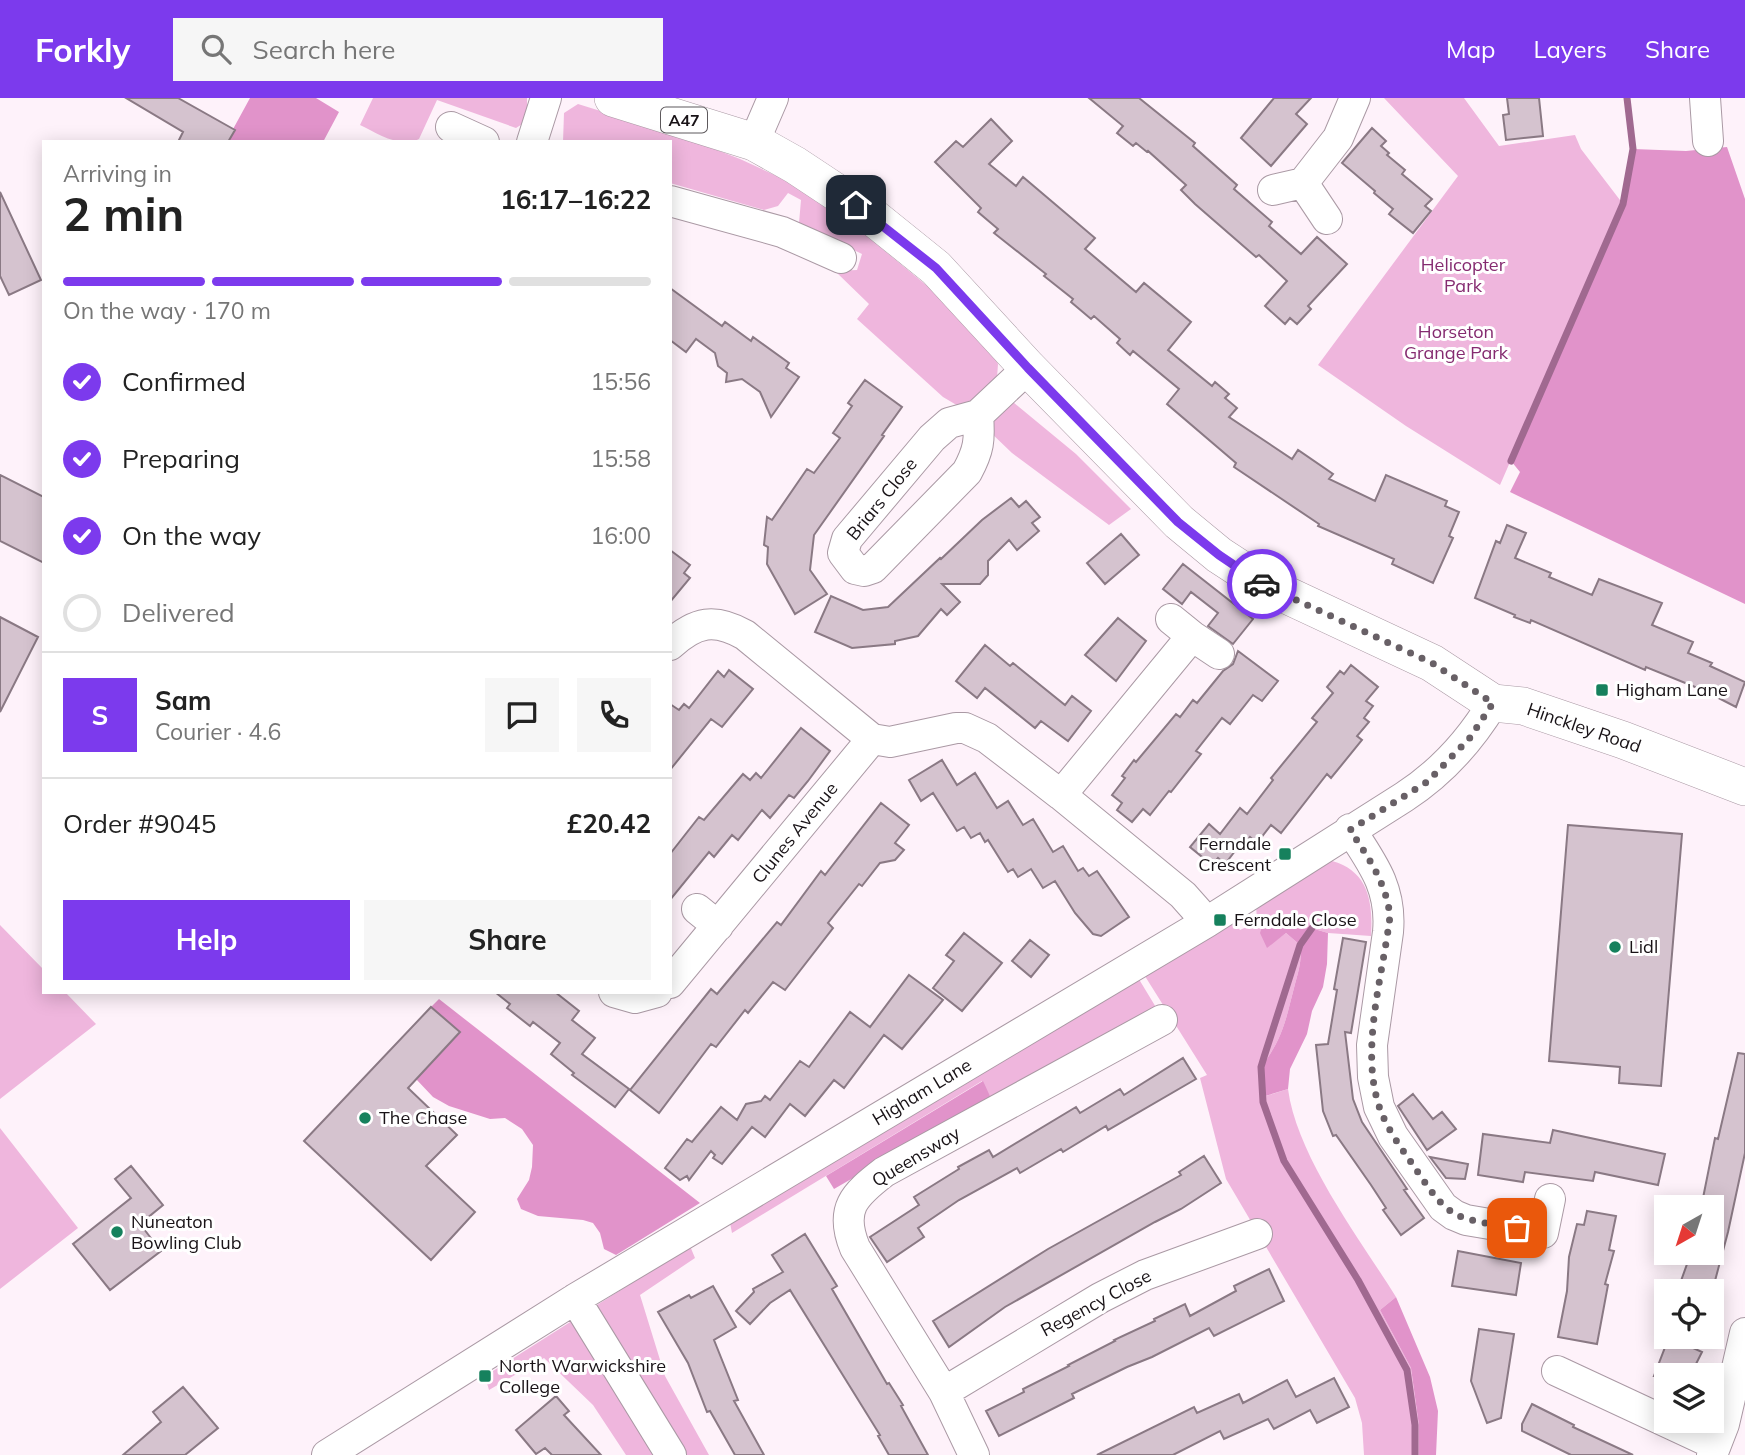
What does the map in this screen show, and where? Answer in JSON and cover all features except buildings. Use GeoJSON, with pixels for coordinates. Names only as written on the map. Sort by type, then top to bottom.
{"type":"FeatureCollection","features":[{"type":"Feature","properties":{"kind":"main road","name":"Hinckley Road"},"geometry":{"type":"LineString","coordinates":[[613,98],[754,142],[795,164],[861,208],[936,268],[1028,368],[1178,522],[1219,555],[1265,586],[1432,663],[1493,703],[1523,706],[1623,740],[1745,788]]}},
{"type":"Feature","properties":{"kind":"street"},"geometry":{"type":"LineString","coordinates":[[533,140],[546,98]]}},
{"type":"Feature","properties":{"kind":"street"},"geometry":{"type":"LineString","coordinates":[[754,142],[773,98]]}},
{"type":"Feature","properties":{"kind":"street"},"geometry":{"type":"LineString","coordinates":[[1273,190],[1303,183],[1338,138],[1355,98]]}},
{"type":"Feature","properties":{"kind":"street"},"geometry":{"type":"LineString","coordinates":[[1705,98],[1708,141]]}},
{"type":"Feature","properties":{"kind":"street"},"geometry":{"type":"LineString","coordinates":[[451,127],[480,140]]}},
{"type":"Feature","properties":{"kind":"street"},"geometry":{"type":"LineString","coordinates":[[1303,183],[1327,219]]}},
{"type":"Feature","properties":{"kind":"street"},"geometry":{"type":"LineString","coordinates":[[672,202],[782,232],[841,258]]}},
{"type":"Feature","properties":{"kind":"street","name":"Briars Close"},"geometry":{"type":"LineString","coordinates":[[978,415],[980,439],[976,456],[967,472],[873,568],[864,571],[855,569],[843,553],[847,539],[932,438],[950,423],[978,415],[1028,368]]}},
{"type":"Feature","properties":{"kind":"street"},"geometry":{"type":"LineString","coordinates":[[672,644],[698,626],[715,623],[731,627],[746,635],[872,739],[890,742],[965,728],[987,738],[1061,794],[1182,895],[1207,922]]}},
{"type":"Feature","properties":{"kind":"street"},"geometry":{"type":"LineString","coordinates":[[1061,794],[1182,628],[1219,654]]}},
{"type":"Feature","properties":{"kind":"street","name":"Higham Lane"},"geometry":{"type":"LineString","coordinates":[[327,1455],[575,1299],[1207,922],[1427,782],[1469,739],[1493,703]]}},
{"type":"Feature","properties":{"kind":"street","name":"Clunes Avenue"},"geometry":{"type":"LineString","coordinates":[[672,980],[708,918],[872,739]]}},
{"type":"Feature","properties":{"kind":"street"},"geometry":{"type":"LineString","coordinates":[[1350,830],[1388,896],[1390,916],[1372,1045],[1373,1077],[1379,1107],[1393,1136],[1443,1207],[1466,1220],[1543,1233],[1550,1199]]}},
{"type":"Feature","properties":{"kind":"street"},"geometry":{"type":"LineString","coordinates":[[621,994],[635,998],[650,994]]}},
{"type":"Feature","properties":{"kind":"street","name":"Queensway"},"geometry":{"type":"LineString","coordinates":[[974,1455],[944,1392],[855,1248],[848,1231],[848,1218],[855,1198],[884,1172],[1162,1020]]}},
{"type":"Feature","properties":{"kind":"street","name":"Regency Close"},"geometry":{"type":"LineString","coordinates":[[944,1392],[1100,1298],[1145,1275],[1257,1234]]}},
{"type":"Feature","properties":{"kind":"street"},"geometry":{"type":"LineString","coordinates":[[575,1299],[671,1455]]}},
{"type":"Feature","properties":{"kind":"street"},"geometry":{"type":"LineString","coordinates":[[1557,1371],[1724,1439],[1745,1333]]}},
{"type":"Feature","properties":{"kind":"green space"},"geometry":{"type":"Polygon","coordinates":[[[373,98],[527,98],[527,121],[516,128],[437,100],[417,140],[393,140],[360,125],[373,98]]]}},
{"type":"Feature","properties":{"kind":"green space","name":"Horseton Grange Park"},"geometry":{"type":"Polygon","coordinates":[[[1384,98],[1464,98],[1499,146],[1575,135],[1581,149],[1623,204],[1500,485],[1406,426],[1318,365],[1458,176],[1384,98]]]}},
{"type":"Feature","properties":{"kind":"green space"},"geometry":{"type":"Polygon","coordinates":[[[578,104],[681,136],[781,178],[835,210],[937,294],[991,351],[998,364],[997,378],[965,410],[943,397],[857,319],[869,304],[835,271],[857,270],[862,254],[799,223],[801,200],[788,193],[778,206],[764,210],[672,184],[672,140],[563,140],[564,113],[578,104]]]}},
{"type":"Feature","properties":{"kind":"green space"},"geometry":{"type":"Polygon","coordinates":[[[1013,402],[1076,454],[1131,509],[1109,525],[1012,453],[988,430],[992,421],[1013,402]]]}},
{"type":"Feature","properties":{"kind":"green space"},"geometry":{"type":"Polygon","coordinates":[[[1332,861],[1354,872],[1361,880],[1369,900],[1371,936],[1328,933],[1275,917],[1267,947],[1286,933],[1300,945],[1300,960],[1283,1027],[1275,1046],[1261,1067],[1263,1097],[1288,1089],[1294,1115],[1317,1169],[1348,1224],[1396,1297],[1380,1310],[1411,1368],[1419,1426],[1419,1455],[1364,1455],[1362,1423],[1355,1398],[1226,1179],[1200,1078],[1207,1075],[1143,973],[1230,919],[1240,930],[1257,922],[1256,903],[1322,863],[1332,861]]]}},
{"type":"Feature","properties":{"kind":"green space"},"geometry":{"type":"Polygon","coordinates":[[[0,925],[42,968],[42,994],[67,994],[96,1024],[0,1099],[0,925]]]}},
{"type":"Feature","properties":{"kind":"green space"},"geometry":{"type":"Polygon","coordinates":[[[1137,976],[1157,1009],[991,1098],[982,1081],[732,1233],[730,1223],[1137,976]]]}},
{"type":"Feature","properties":{"kind":"green space"},"geometry":{"type":"Polygon","coordinates":[[[0,1128],[78,1228],[0,1289],[0,1128]]]}},
{"type":"Feature","properties":{"kind":"green space"},"geometry":{"type":"Polygon","coordinates":[[[690,1246],[695,1258],[640,1295],[665,1376],[709,1455],[626,1455],[593,1405],[544,1358],[489,1390],[485,1376],[690,1246]]]}},
{"type":"Feature","properties":{"kind":"shaded area"},"geometry":{"type":"Polygon","coordinates":[[[250,98],[316,98],[339,112],[324,140],[227,140],[250,98]]]}},
{"type":"Feature","properties":{"kind":"shaded area"},"geometry":{"type":"Polygon","coordinates":[[[1727,147],[1745,199],[1745,604],[1510,492],[1520,472],[1511,461],[1623,204],[1633,149],[1686,151],[1727,147]]]}},
{"type":"Feature","properties":{"kind":"shaded area"},"geometry":{"type":"Polygon","coordinates":[[[1274,917],[1328,933],[1327,964],[1323,987],[1312,1011],[1307,1034],[1290,1069],[1288,1089],[1262,1097],[1261,1067],[1275,1046],[1283,1027],[1300,960],[1300,945],[1286,933],[1267,948],[1260,933],[1264,921],[1274,917]]]}},
{"type":"Feature","properties":{"kind":"shaded area"},"geometry":{"type":"Polygon","coordinates":[[[439,999],[700,1203],[616,1255],[604,1249],[600,1233],[593,1223],[538,1216],[521,1209],[517,1199],[529,1180],[533,1145],[522,1129],[505,1118],[490,1119],[449,1106],[433,1097],[416,1079],[459,1032],[431,1007],[439,999]]]}},
{"type":"Feature","properties":{"kind":"shaded area"},"geometry":{"type":"Polygon","coordinates":[[[983,1081],[991,1098],[834,1189],[826,1176],[983,1081]]]}},
{"type":"Feature","properties":{"kind":"shaded area"},"geometry":{"type":"Polygon","coordinates":[[[1396,1297],[1430,1377],[1438,1411],[1436,1455],[1419,1455],[1419,1426],[1411,1368],[1380,1310],[1396,1297]]]}},
{"type":"Feature","properties":{"kind":"waterway"},"geometry":{"type":"LineString","coordinates":[[1511,461],[1623,204],[1633,149],[1627,98]]}},
{"type":"Feature","properties":{"kind":"waterway"},"geometry":{"type":"LineString","coordinates":[[1312,928],[1300,945],[1261,1067],[1263,1102],[1284,1161],[1358,1280],[1407,1370],[1415,1425],[1415,1455]]}},
{"type":"Feature","properties":{"kind":"way so far"},"geometry":{"type":"LineString","coordinates":[[1262,584],[1432,663],[1493,703],[1469,739],[1427,782],[1350,830],[1366,853],[1388,896],[1390,916],[1372,1045],[1373,1077],[1379,1107],[1393,1136],[1443,1207],[1466,1220],[1517,1228]]}},
{"type":"Feature","properties":{"kind":"place","name":"Higham Lane"},"geometry":{"type":"Point","coordinates":[1602,690]}},
{"type":"Feature","properties":{"kind":"place","name":"Ferndale Crescent"},"geometry":{"type":"Point","coordinates":[1285,854]}},
{"type":"Feature","properties":{"kind":"place","name":"Ferndale Close"},"geometry":{"type":"Point","coordinates":[1220,920]}},
{"type":"Feature","properties":{"kind":"place","name":"Lidl"},"geometry":{"type":"Point","coordinates":[1615,947]}},
{"type":"Feature","properties":{"kind":"place","name":"The Chase"},"geometry":{"type":"Point","coordinates":[365,1118]}},
{"type":"Feature","properties":{"kind":"place","name":"Nuneaton Bowling Club"},"geometry":{"type":"Point","coordinates":[117,1232]}},
{"type":"Feature","properties":{"kind":"place","name":"North Warwickshire College"},"geometry":{"type":"Point","coordinates":[485,1376]}},
{"type":"Feature","properties":{"kind":"route"},"geometry":{"type":"LineString","coordinates":[[856,205],[936,268],[1028,368],[1178,522],[1219,555],[1262,584]]}},
{"type":"Feature","properties":{"kind":"park label","name":"Helicopter Park"},"geometry":{"type":"Point","coordinates":[1463,275]}}]}
